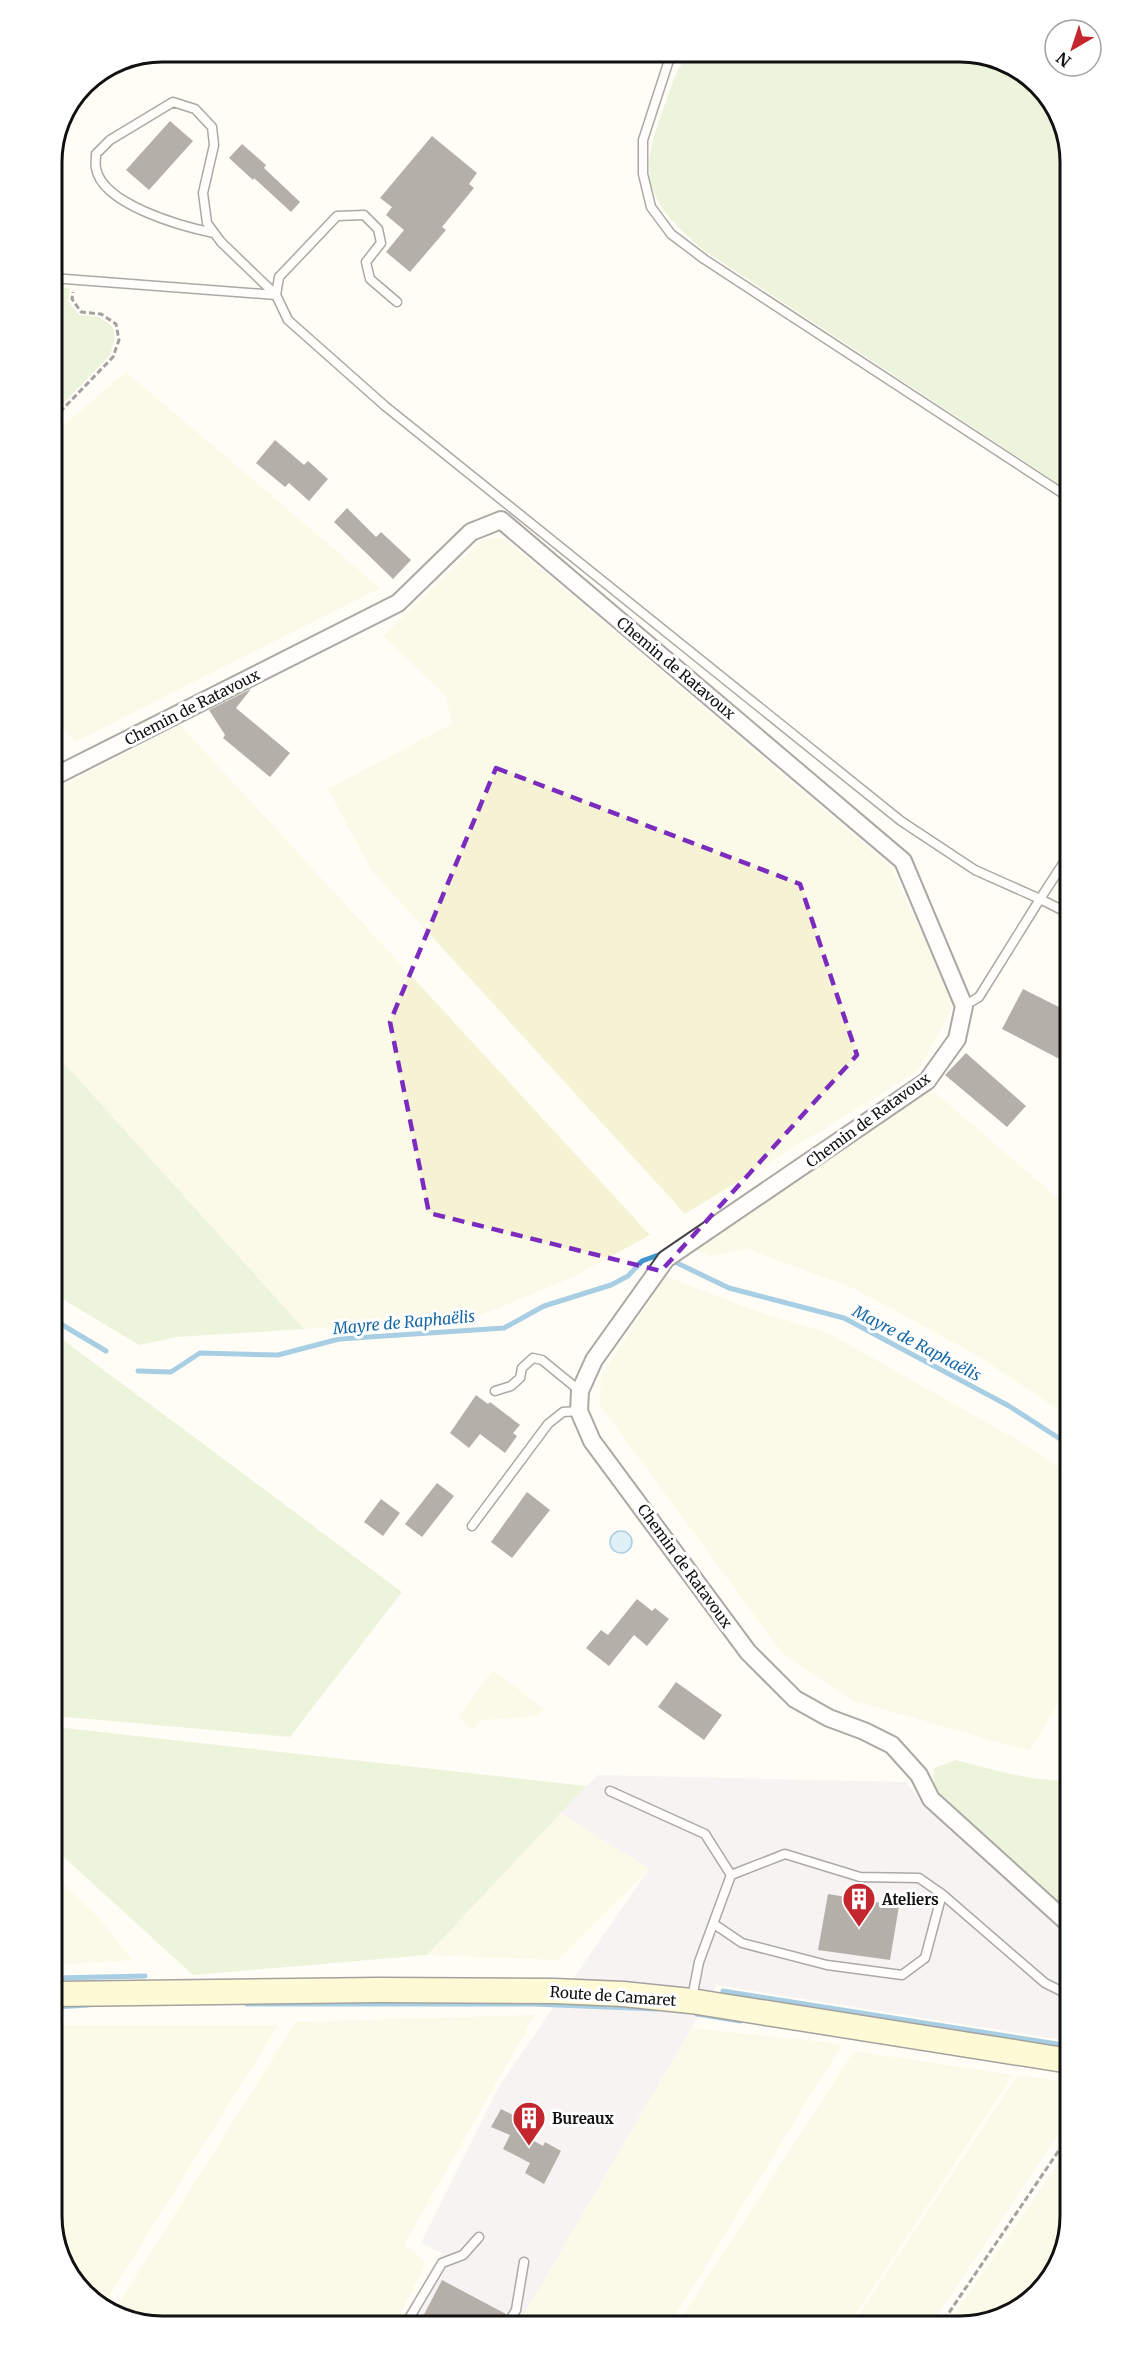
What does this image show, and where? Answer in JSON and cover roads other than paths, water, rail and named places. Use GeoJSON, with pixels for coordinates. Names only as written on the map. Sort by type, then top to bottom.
{"type":"FeatureCollection","features":[{"type":"Feature","properties":{"kind":"main road","name":"Route de Camaret"},"geometry":{"type":"LineString","coordinates":[[62,1994],[379,1990],[554,1991],[623,1994],[691,2001],[1060,2059]]}},
{"type":"Feature","properties":{"kind":"street","name":"Chemin de Ratavoux"},"geometry":{"type":"LineString","coordinates":[[62,772],[398,603],[471,532],[501,520],[903,861],[964,1006],[957,1039],[927,1081],[666,1259],[594,1360],[580,1391],[579,1411],[592,1441],[755,1660],[795,1699],[829,1718],[864,1731],[892,1745],[919,1775],[931,1799],[1060,1916]]}},
{"type":"Feature","properties":{"kind":"lane"},"geometry":{"type":"LineString","coordinates":[[668,62],[643,140],[643,174],[651,207],[671,234],[704,259],[1060,492]]}},
{"type":"Feature","properties":{"kind":"lane"},"geometry":{"type":"LineString","coordinates":[[214,233],[172,223],[145,212],[117,196],[102,182],[96,169],[96,154],[110,140],[173,102],[195,109],[212,127],[214,145],[202,192],[207,223],[214,233],[276,295],[288,320],[385,406],[901,821],[975,870],[1060,909]]}},
{"type":"Feature","properties":{"kind":"lane"},"geometry":{"type":"LineString","coordinates":[[276,295],[279,277],[336,216],[364,215],[378,230],[381,243],[366,262],[370,279],[398,302]]}},
{"type":"Feature","properties":{"kind":"lane"},"geometry":{"type":"LineString","coordinates":[[62,279],[276,295]]}},
{"type":"Feature","properties":{"kind":"lane"},"geometry":{"type":"LineString","coordinates":[[964,1006],[979,997],[1060,868]]}},
{"type":"Feature","properties":{"kind":"lane"},"geometry":{"type":"LineString","coordinates":[[495,1391],[511,1386],[520,1378],[522,1368],[533,1358],[542,1360],[580,1391]]}},
{"type":"Feature","properties":{"kind":"lane"},"geometry":{"type":"LineString","coordinates":[[472,1526],[548,1424],[563,1412],[579,1411]]}},
{"type":"Feature","properties":{"kind":"lane"},"geometry":{"type":"LineString","coordinates":[[610,1791],[705,1834],[731,1875]]}},
{"type":"Feature","properties":{"kind":"lane"},"geometry":{"type":"LineString","coordinates":[[691,2001],[699,1962],[731,1875],[785,1854],[860,1877],[919,1878],[942,1894],[1045,1983],[1060,1990]]}},
{"type":"Feature","properties":{"kind":"lane"},"geometry":{"type":"LineString","coordinates":[[714,1924],[742,1943],[827,1965],[902,1975],[925,1958],[942,1894]]}},
{"type":"Feature","properties":{"kind":"lane"},"geometry":{"type":"LineString","coordinates":[[410,2315],[442,2263],[463,2255],[479,2237]]}},
{"type":"Feature","properties":{"kind":"lane"},"geometry":{"type":"LineString","coordinates":[[513,2315],[516,2310],[524,2262]]}},
{"type":"Feature","properties":{"kind":"water"},"geometry":{"type":"Polygon","coordinates":[[[621,1531],[629,1534],[632,1542],[629,1550],[621,1553],[613,1550],[610,1542],[613,1534],[621,1531]]]}},
{"type":"Feature","properties":{"kind":"waterway","name":"Mayre de Raphaëlis"},"geometry":{"type":"LineString","coordinates":[[138,1371],[171,1372],[200,1353],[278,1355],[339,1339],[504,1328],[544,1306],[611,1285],[628,1276],[642,1261],[661,1254]]}},
{"type":"Feature","properties":{"kind":"waterway","name":"Mayre de Raphaëlis"},"geometry":{"type":"LineString","coordinates":[[677,1263],[729,1288],[844,1318],[1009,1406],[1060,1439]]}},
{"type":"Feature","properties":{"kind":"waterway","name":"Mayre de Raphaëlis"},"geometry":{"type":"LineString","coordinates":[[62,1325],[106,1351]]}},
{"type":"Feature","properties":{"kind":"waterway"},"geometry":{"type":"LineString","coordinates":[[62,1978],[145,1976]]}},
{"type":"Feature","properties":{"kind":"waterway"},"geometry":{"type":"LineString","coordinates":[[723,1991],[1060,2044]]}},
{"type":"Feature","properties":{"kind":"waterway"},"geometry":{"type":"LineString","coordinates":[[247,2004],[533,2004],[657,2009]]}},
{"type":"Feature","properties":{"kind":"waterway"},"geometry":{"type":"LineString","coordinates":[[62,2007],[88,2005]]}},
{"type":"Feature","properties":{"kind":"waterway"},"geometry":{"type":"LineString","coordinates":[[697,2014],[740,2021]]}},
{"type":"Feature","properties":{"kind":"place","name":"Ateliers"},"geometry":{"type":"Point","coordinates":[859,1928]}},
{"type":"Feature","properties":{"kind":"place","name":"Bureaux"},"geometry":{"type":"Point","coordinates":[529,2147]}}]}
